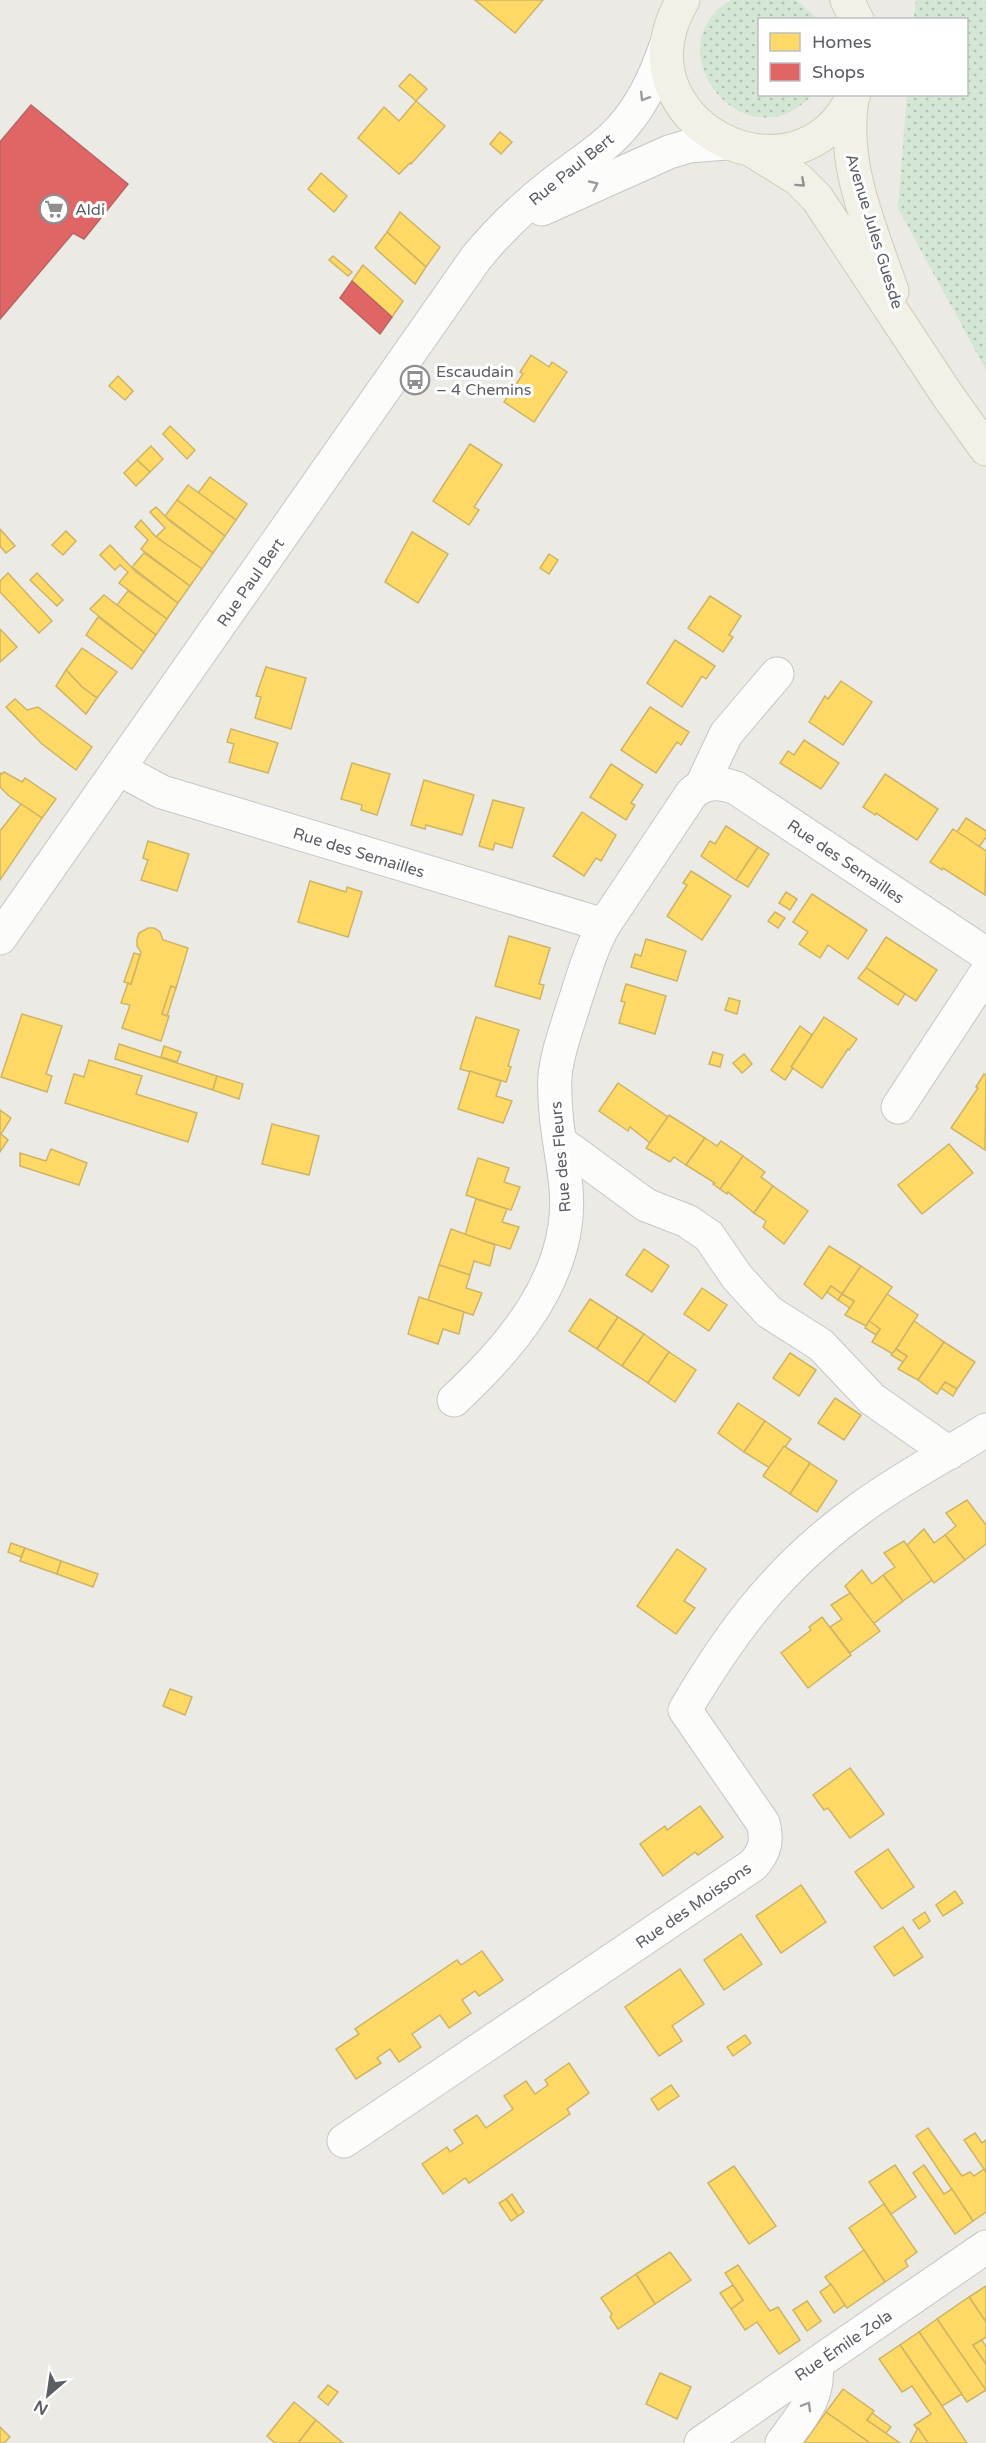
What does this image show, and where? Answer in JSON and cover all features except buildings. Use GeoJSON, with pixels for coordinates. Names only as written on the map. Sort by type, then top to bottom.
{"type":"FeatureCollection","features":[{"type":"Feature","properties":{"kind":"main road"},"geometry":{"type":"LineString","coordinates":[[847,0],[856,18]]}},
{"type":"Feature","properties":{"kind":"main road"},"geometry":{"type":"LineString","coordinates":[[862,18],[865,0]]}},
{"type":"Feature","properties":{"kind":"main road","name":"Avenue Jules Guesde"},"geometry":{"type":"LineString","coordinates":[[673,16],[670,77],[684,108],[698,125],[798,179],[817,198],[935,377],[986,449]]}},
{"type":"Feature","properties":{"kind":"main road"},"geometry":{"type":"LineString","coordinates":[[740,147],[774,151],[806,143],[832,125],[853,97]]}},
{"type":"Feature","properties":{"kind":"main road","name":"Avenue Jules Guesde"},"geometry":{"type":"LineString","coordinates":[[853,97],[848,130],[852,162],[873,238],[904,327]]}},
{"type":"Feature","properties":{"kind":"street","name":"Rue Paul Bert"},"geometry":{"type":"LineString","coordinates":[[0,938],[476,258],[528,203],[602,146],[621,128],[652,84],[673,16]]}},
{"type":"Feature","properties":{"kind":"street","name":"Rue Paul Bert"},"geometry":{"type":"LineString","coordinates":[[503,227],[669,152],[689,146],[740,147]]}},
{"type":"Feature","properties":{"kind":"street"},"geometry":{"type":"LineString","coordinates":[[604,925],[684,803],[702,785],[726,734],[777,674]]}},
{"type":"Feature","properties":{"kind":"street","name":"Rue des Semailles"},"geometry":{"type":"LineString","coordinates":[[119,769],[162,792],[604,925]]}},
{"type":"Feature","properties":{"kind":"street","name":"Rue des Semailles"},"geometry":{"type":"LineString","coordinates":[[702,785],[713,782],[736,788],[986,954]]}},
{"type":"Feature","properties":{"kind":"street","name":"Rue des Fleurs"},"geometry":{"type":"LineString","coordinates":[[454,1400],[486,1368],[515,1333],[550,1277],[562,1244],[567,1209],[556,1115],[556,1063],[591,951],[604,925]]}},
{"type":"Feature","properties":{"kind":"street"},"geometry":{"type":"LineString","coordinates":[[898,1107],[986,973]]}},
{"type":"Feature","properties":{"kind":"street"},"geometry":{"type":"LineString","coordinates":[[560,1142],[639,1201],[658,1211],[687,1221],[709,1236],[758,1302],[774,1316],[821,1345],[872,1399],[949,1453]]}},
{"type":"Feature","properties":{"kind":"street","name":"Rue des Moissons"},"geometry":{"type":"LineString","coordinates":[[344,2141],[753,1865],[761,1856],[765,1846],[766,1834],[763,1823],[685,1710],[742,1621],[794,1564],[857,1511],[986,1430]]}},
{"type":"Feature","properties":{"kind":"street","name":"Rue Émile Zola"},"geometry":{"type":"LineString","coordinates":[[701,2443],[986,2247]]}},
{"type":"Feature","properties":{"kind":"street"},"geometry":{"type":"LineString","coordinates":[[782,2443],[808,2408],[818,2381],[816,2364]]}},
{"type":"Feature","properties":{"kind":"green space"},"geometry":{"type":"Polygon","coordinates":[[[731,0],[797,0],[816,18],[758,18],[758,96],[811,96],[786,114],[760,117],[736,109],[716,92],[704,70],[700,45],[709,21],[731,0]]]}},
{"type":"Feature","properties":{"kind":"green space"},"geometry":{"type":"Polygon","coordinates":[[[916,0],[986,0],[986,370],[898,208],[907,96],[968,96],[968,18],[914,18],[916,0]]]}},
{"type":"Feature","properties":{"kind":"place","name":"Aldi"},"geometry":{"type":"Point","coordinates":[54,209]}},
{"type":"Feature","properties":{"kind":"place","name":"Escaudain – 4 Chemins"},"geometry":{"type":"Point","coordinates":[415,380]}}]}
